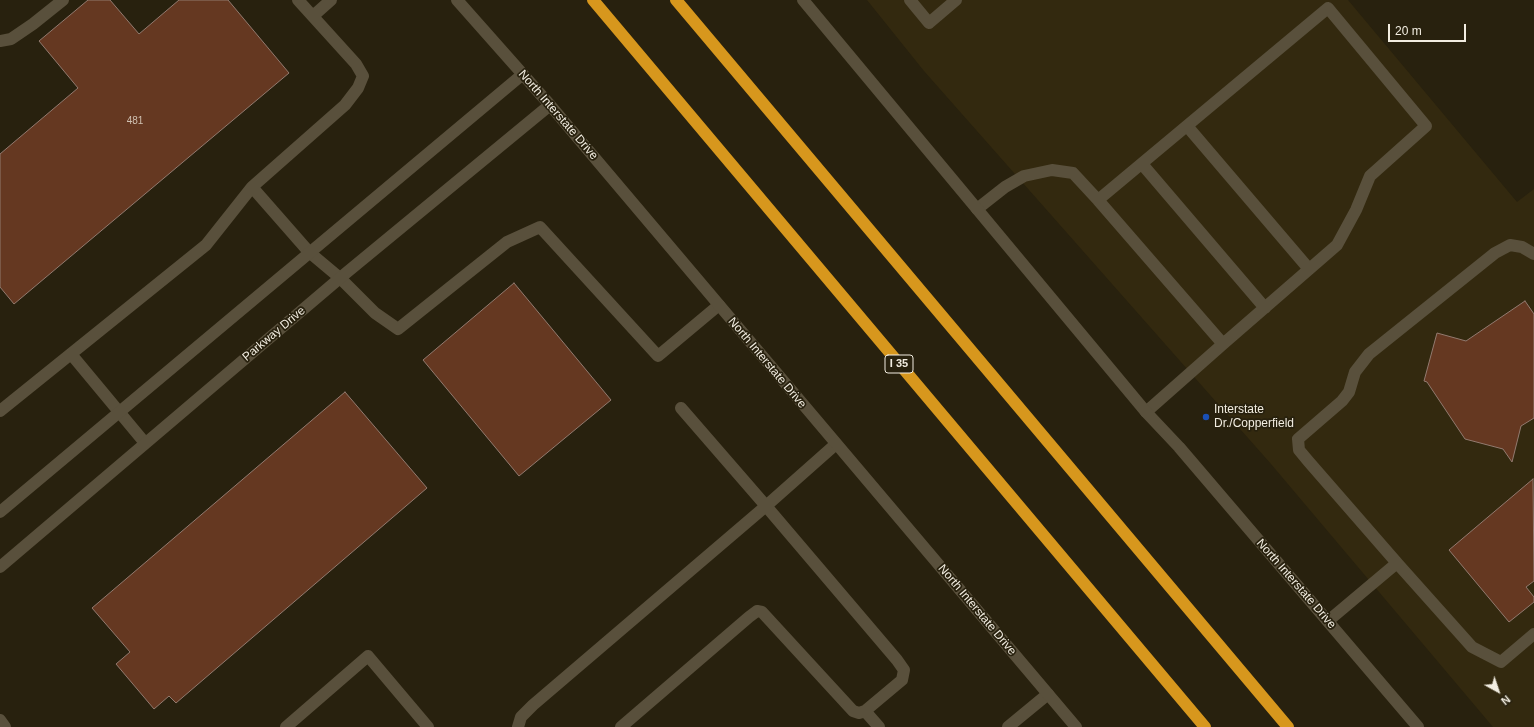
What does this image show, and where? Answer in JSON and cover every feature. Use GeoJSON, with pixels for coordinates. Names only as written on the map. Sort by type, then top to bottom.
{"type":"FeatureCollection","features":[{"type":"Feature","properties":{"kind":"highway","name":"I 35"},"geometry":{"type":"LineString","coordinates":[[593,0],[1205,727]]}},
{"type":"Feature","properties":{"kind":"highway"},"geometry":{"type":"LineString","coordinates":[[676,0],[1288,727]]}},
{"type":"Feature","properties":{"kind":"main road"},"geometry":{"type":"LineString","coordinates":[[0,41],[11,39],[33,24],[63,0]]}},
{"type":"Feature","properties":{"kind":"main road"},"geometry":{"type":"LineString","coordinates":[[0,411],[206,245],[252,187],[345,105],[358,88],[363,76],[356,64],[298,0]]}},
{"type":"Feature","properties":{"kind":"main road"},"geometry":{"type":"LineString","coordinates":[[313,16],[331,0]]}},
{"type":"Feature","properties":{"kind":"main road","name":"North Interstate Drive"},"geometry":{"type":"LineString","coordinates":[[457,0],[523,74],[1076,727]]}},
{"type":"Feature","properties":{"kind":"main road","name":"North Interstate Drive"},"geometry":{"type":"LineString","coordinates":[[802,0],[1146,412],[1178,447],[1418,727]]}},
{"type":"Feature","properties":{"kind":"main road"},"geometry":{"type":"LineString","coordinates":[[910,0],[929,23],[956,0]]}},
{"type":"Feature","properties":{"kind":"main road"},"geometry":{"type":"LineString","coordinates":[[1098,200],[1328,8],[1426,126],[1370,176],[1356,210],[1337,245],[1146,412]]}},
{"type":"Feature","properties":{"kind":"main road"},"geometry":{"type":"LineString","coordinates":[[0,512],[523,74]]}},
{"type":"Feature","properties":{"kind":"main road","name":"Parkway Drive"},"geometry":{"type":"LineString","coordinates":[[0,567],[340,278],[550,106]]}},
{"type":"Feature","properties":{"kind":"main road"},"geometry":{"type":"LineString","coordinates":[[1186,126],[1309,269]]}},
{"type":"Feature","properties":{"kind":"main road"},"geometry":{"type":"LineString","coordinates":[[1142,164],[1265,308]]}},
{"type":"Feature","properties":{"kind":"main road"},"geometry":{"type":"LineString","coordinates":[[977,209],[1005,187],[1024,176],[1052,170],[1073,174],[1098,200],[1222,344]]}},
{"type":"Feature","properties":{"kind":"main road"},"geometry":{"type":"LineString","coordinates":[[252,187],[309,252],[340,278],[374,313],[398,329],[507,242],[540,227],[658,356],[719,305]]}},
{"type":"Feature","properties":{"kind":"main road"},"geometry":{"type":"LineString","coordinates":[[1534,254],[1522,247],[1510,245],[1495,253],[1369,354],[1355,372],[1349,392],[1342,401],[1298,439],[1299,450],[1309,462],[1472,647],[1501,662],[1534,634]]}},
{"type":"Feature","properties":{"kind":"main road"},"geometry":{"type":"LineString","coordinates":[[71,354],[145,443]]}},
{"type":"Feature","properties":{"kind":"main road"},"geometry":{"type":"LineString","coordinates":[[621,727],[749,617],[757,612],[762,612],[853,711],[859,713],[865,711],[902,680],[904,670],[892,654],[681,408]]}},
{"type":"Feature","properties":{"kind":"main road"},"geometry":{"type":"LineString","coordinates":[[518,727],[521,717],[533,705],[766,506],[836,444]]}},
{"type":"Feature","properties":{"kind":"main road"},"geometry":{"type":"LineString","coordinates":[[1328,621],[1397,562]]}},
{"type":"Feature","properties":{"kind":"main road"},"geometry":{"type":"LineString","coordinates":[[286,727],[368,656],[428,727]]}},
{"type":"Feature","properties":{"kind":"main road"},"geometry":{"type":"LineString","coordinates":[[1008,727],[1048,694]]}},
{"type":"Feature","properties":{"kind":"main road"},"geometry":{"type":"LineString","coordinates":[[865,711],[879,727]]}},
{"type":"Feature","properties":{"kind":"main road"},"geometry":{"type":"LineString","coordinates":[[0,720],[6,727]]}},
{"type":"Feature","properties":{"kind":"shaded area"},"geometry":{"type":"Polygon","coordinates":[[[867,0],[1348,0],[1517,202],[1534,189],[1534,727],[1493,727],[1271,464],[924,71],[867,0]]]}},
{"type":"Feature","properties":{"kind":"building"},"geometry":{"type":"Polygon","coordinates":[[[88,0],[110,0],[139,34],[179,0],[228,0],[289,73],[14,304],[0,287],[0,154],[78,88],[39,41],[88,0]]]}},
{"type":"Feature","properties":{"kind":"building"},"geometry":{"type":"Polygon","coordinates":[[[514,283],[611,400],[519,476],[423,360],[514,283]]]}},
{"type":"Feature","properties":{"kind":"building"},"geometry":{"type":"Polygon","coordinates":[[[1525,301],[1534,314],[1534,418],[1521,426],[1512,462],[1503,449],[1465,439],[1427,382],[1424,381],[1437,333],[1466,341],[1525,301]]]}},
{"type":"Feature","properties":{"kind":"building"},"geometry":{"type":"Polygon","coordinates":[[[345,392],[427,488],[176,703],[169,696],[154,709],[116,664],[130,652],[92,608],[345,392]]]}},
{"type":"Feature","properties":{"kind":"building"},"geometry":{"type":"Polygon","coordinates":[[[1533,479],[1534,581],[1526,587],[1534,597],[1534,602],[1509,622],[1449,550],[1533,479]]]}},
{"type":"Feature","properties":{"kind":"place","name":"Interstate Dr./Copperfield"},"geometry":{"type":"Point","coordinates":[1206,417]}}]}
